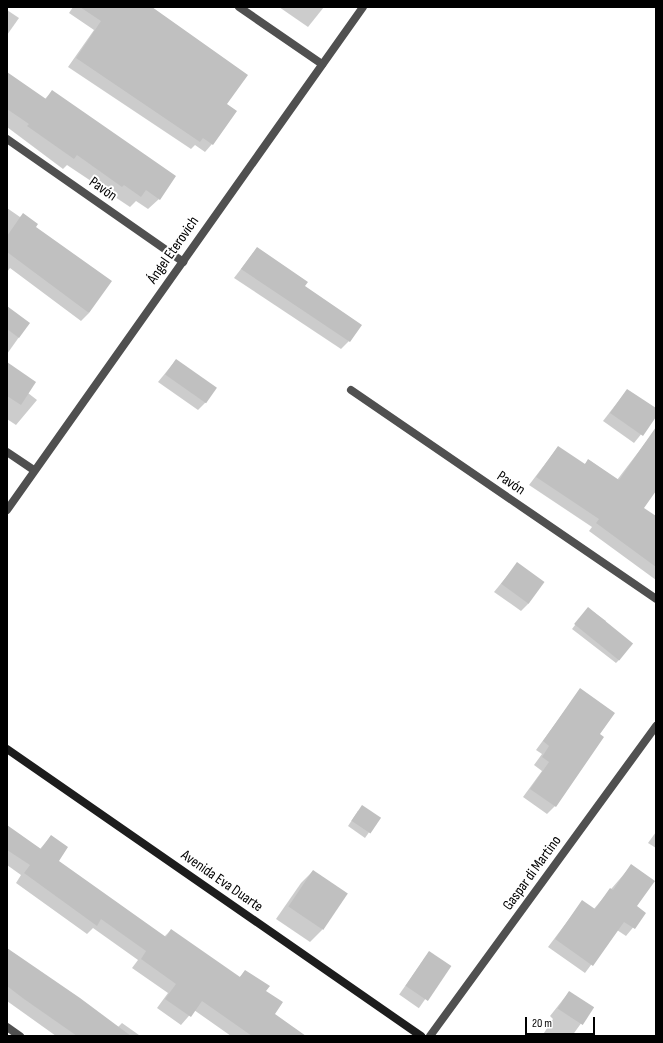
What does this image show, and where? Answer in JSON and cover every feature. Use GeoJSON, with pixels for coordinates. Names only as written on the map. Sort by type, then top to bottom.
{"type":"FeatureCollection","features":[{"type":"Feature","properties":{"kind":"main road","name":"Avenida Eva Duarte"},"geometry":{"type":"LineString","coordinates":[[7,749],[422,1036]]}},
{"type":"Feature","properties":{"kind":"street"},"geometry":{"type":"LineString","coordinates":[[239,7],[322,64]]}},
{"type":"Feature","properties":{"kind":"street","name":"Ángel Eterovich"},"geometry":{"type":"LineString","coordinates":[[7,510],[363,7]]}},
{"type":"Feature","properties":{"kind":"street","name":"Pavón"},"geometry":{"type":"LineString","coordinates":[[7,139],[183,262]]}},
{"type":"Feature","properties":{"kind":"street","name":"Pavón"},"geometry":{"type":"LineString","coordinates":[[351,390],[656,599]]}},
{"type":"Feature","properties":{"kind":"street"},"geometry":{"type":"LineString","coordinates":[[7,452],[34,470]]}},
{"type":"Feature","properties":{"kind":"street","name":"Gaspar di Martino"},"geometry":{"type":"LineString","coordinates":[[430,1036],[656,726]]}},
{"type":"Feature","properties":{"kind":"street"},"geometry":{"type":"LineString","coordinates":[[7,1027],[20,1036]]}},
{"type":"Feature","properties":{"kind":"building"},"geometry":{"type":"Polygon","coordinates":[[[80,7],[152,7],[248,75],[227,104],[237,111],[213,145],[203,138],[200,142],[76,58],[101,21],[80,7]]]}},
{"type":"Feature","properties":{"kind":"building"},"geometry":{"type":"Polygon","coordinates":[[[7,72],[46,99],[52,90],[176,176],[160,200],[146,190],[141,197],[124,185],[122,187],[77,155],[74,159],[27,126],[29,124],[7,109],[7,72]]]}},
{"type":"Feature","properties":{"kind":"building"},"geometry":{"type":"Polygon","coordinates":[[[23,213],[38,224],[36,227],[112,281],[89,313],[7,252],[7,236],[23,213]]]}},
{"type":"Feature","properties":{"kind":"building"},"geometry":{"type":"Polygon","coordinates":[[[257,247],[308,282],[305,286],[362,325],[350,342],[241,269],[257,247]]]}},
{"type":"Feature","properties":{"kind":"building"},"geometry":{"type":"Polygon","coordinates":[[[7,306],[30,323],[19,338],[7,329],[7,306]]]}},
{"type":"Feature","properties":{"kind":"building"},"geometry":{"type":"Polygon","coordinates":[[[176,359],[217,388],[206,403],[165,375],[176,359]]]}},
{"type":"Feature","properties":{"kind":"building"},"geometry":{"type":"Polygon","coordinates":[[[7,362],[36,382],[21,405],[7,396],[7,362]]]}},
{"type":"Feature","properties":{"kind":"building"},"geometry":{"type":"Polygon","coordinates":[[[627,389],[656,408],[656,417],[643,436],[610,413],[627,389]]]}},
{"type":"Feature","properties":{"kind":"building"},"geometry":{"type":"Polygon","coordinates":[[[656,427],[656,491],[644,508],[656,516],[656,567],[596,523],[599,519],[536,477],[558,446],[585,464],[588,459],[619,480],[656,427]]]}},
{"type":"Feature","properties":{"kind":"building"},"geometry":{"type":"Polygon","coordinates":[[[517,562],[545,582],[529,604],[501,584],[517,562]]]}},
{"type":"Feature","properties":{"kind":"building"},"geometry":{"type":"Polygon","coordinates":[[[588,607],[633,644],[619,661],[574,624],[588,607]]]}},
{"type":"Feature","properties":{"kind":"building"},"geometry":{"type":"Polygon","coordinates":[[[580,688],[615,713],[600,734],[604,737],[556,807],[530,789],[549,762],[542,757],[549,746],[543,741],[580,688]]]}},
{"type":"Feature","properties":{"kind":"building"},"geometry":{"type":"Polygon","coordinates":[[[362,805],[381,818],[370,834],[351,821],[362,805]]]}},
{"type":"Feature","properties":{"kind":"building"},"geometry":{"type":"Polygon","coordinates":[[[7,825],[41,849],[51,835],[68,847],[59,861],[166,937],[171,929],[240,977],[245,970],[270,986],[266,991],[283,1002],[275,1014],[306,1036],[252,1036],[202,1001],[191,1017],[165,999],[176,984],[141,959],[146,951],[101,919],[97,926],[24,873],[30,865],[7,850],[7,825]]]}},
{"type":"Feature","properties":{"kind":"building"},"geometry":{"type":"Polygon","coordinates":[[[631,864],[655,881],[637,906],[646,913],[635,929],[624,922],[593,966],[555,939],[582,900],[595,909],[610,888],[613,890],[631,864]]]}},
{"type":"Feature","properties":{"kind":"building"},"geometry":{"type":"Polygon","coordinates":[[[313,870],[348,893],[323,930],[288,906],[313,870]]]}},
{"type":"Feature","properties":{"kind":"building"},"geometry":{"type":"Polygon","coordinates":[[[7,948],[80,998],[131,1036],[77,1036],[24,999],[7,986],[7,948]]]}},
{"type":"Feature","properties":{"kind":"building"},"geometry":{"type":"Polygon","coordinates":[[[429,951],[451,966],[428,1001],[406,986],[429,951]]]}},
{"type":"Feature","properties":{"kind":"building"},"geometry":{"type":"Polygon","coordinates":[[[569,991],[594,1007],[583,1025],[558,1009],[569,991]]]}}]}
